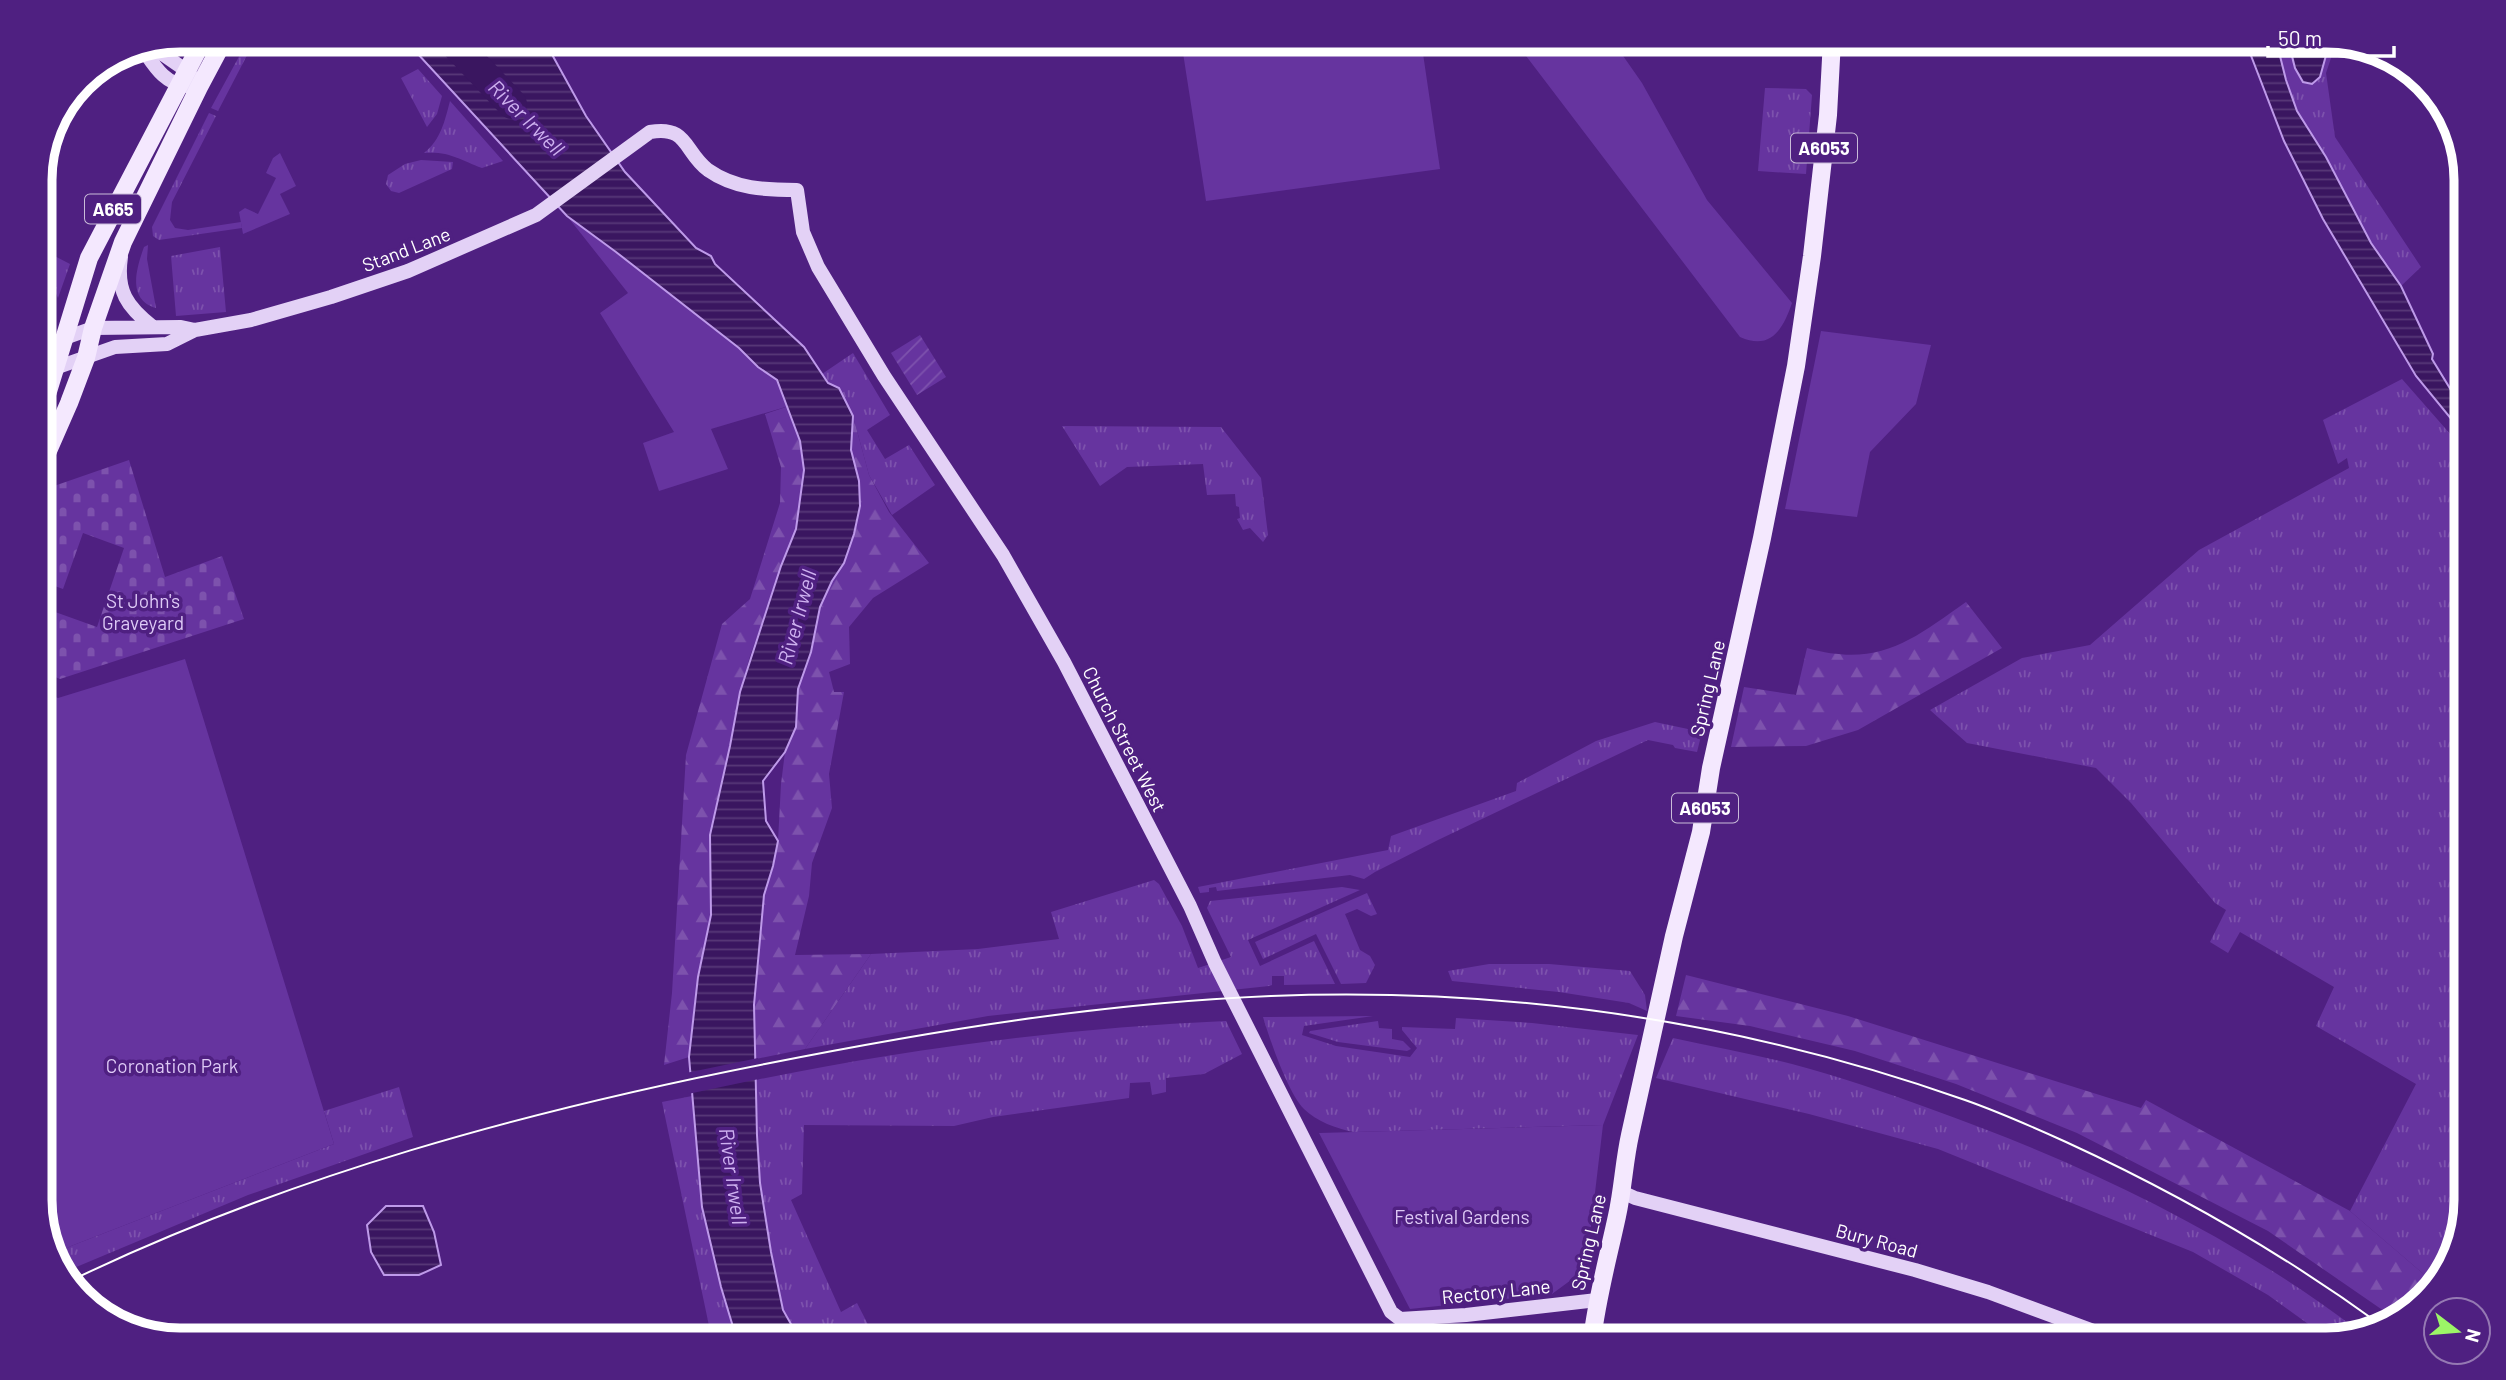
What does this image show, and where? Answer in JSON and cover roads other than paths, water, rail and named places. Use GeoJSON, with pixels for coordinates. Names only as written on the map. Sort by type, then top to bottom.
{"type":"FeatureCollection","features":[{"type":"Feature","properties":{"kind":"main road","name":"A665"},"geometry":{"type":"LineString","coordinates":[[53,357],[62,339],[89,258],[197,52]]}},
{"type":"Feature","properties":{"kind":"main road","name":"A665"},"geometry":{"type":"LineString","coordinates":[[53,440],[86,358],[93,328],[123,242],[218,52]]}},
{"type":"Feature","properties":{"kind":"main road","name":"Spring Lane"},"geometry":{"type":"LineString","coordinates":[[1594,1328],[1597,1300],[1622,1192],[1623,1168],[1674,936],[1700,832],[1711,768],[1762,537],[1796,366],[1828,115],[1831,52]]}},
{"type":"Feature","properties":{"kind":"street"},"geometry":{"type":"LineString","coordinates":[[159,54],[183,78],[199,87]]}},
{"type":"Feature","properties":{"kind":"street"},"geometry":{"type":"LineString","coordinates":[[148,57],[161,75],[183,78]]}},
{"type":"Feature","properties":{"kind":"street","name":"Stand Lane"},"geometry":{"type":"LineString","coordinates":[[53,367],[115,347],[167,344],[195,330],[251,320],[408,271],[549,208],[650,132],[675,132],[708,169],[738,185],[763,190],[797,190]]}},
{"type":"Feature","properties":{"kind":"street","name":"Church Street West"},"geometry":{"type":"LineString","coordinates":[[797,190],[803,232],[818,267],[884,376],[1003,555],[1063,662],[1191,906],[1215,963],[1317,1169],[1391,1312],[1400,1319]]}},
{"type":"Feature","properties":{"kind":"street"},"geometry":{"type":"LineString","coordinates":[[123,242],[119,269],[122,292],[130,307],[153,327]]}},
{"type":"Feature","properties":{"kind":"street","name":"Stand Lane"},"geometry":{"type":"LineString","coordinates":[[53,344],[93,328],[181,327],[195,330]]}},
{"type":"Feature","properties":{"kind":"street","name":"Bury Road"},"geometry":{"type":"LineString","coordinates":[[1622,1192],[1635,1198],[1915,1270],[1988,1292],[2086,1328]]}},
{"type":"Feature","properties":{"kind":"street","name":"Rectory Lane"},"geometry":{"type":"LineString","coordinates":[[1400,1319],[1466,1315],[1597,1300]]}},
{"type":"Feature","properties":{"kind":"water"},"geometry":{"type":"Polygon","coordinates":[[[416,52],[453,52],[481,76],[491,73],[483,52],[551,52],[586,116],[625,172],[696,248],[711,256],[715,264],[804,347],[828,383],[839,388],[853,416],[851,450],[859,481],[860,506],[854,534],[844,563],[820,607],[811,652],[798,689],[796,727],[785,752],[763,781],[766,821],[778,841],[764,895],[754,1005],[757,1135],[760,1183],[771,1252],[783,1310],[793,1328],[733,1328],[702,1207],[689,1057],[698,977],[711,915],[710,835],[740,692],[781,566],[796,529],[804,470],[800,441],[777,380],[567,216],[416,52]]]}},
{"type":"Feature","properties":{"kind":"water"},"geometry":{"type":"Polygon","coordinates":[[[2250,52],[2279,52],[2297,111],[2326,157],[2371,243],[2401,286],[2433,354],[2432,359],[2451,390],[2453,389],[2453,421],[2416,376],[2323,219],[2284,141],[2250,52]]]}},
{"type":"Feature","properties":{"kind":"water"},"geometry":{"type":"Polygon","coordinates":[[[2291,52],[2327,52],[2320,77],[2312,84],[2303,82],[2295,68],[2291,52]]]}},
{"type":"Feature","properties":{"kind":"water"},"geometry":{"type":"Polygon","coordinates":[[[386,1206],[423,1206],[434,1232],[441,1265],[419,1275],[384,1275],[371,1252],[367,1225],[386,1206]]]}},
{"type":"Feature","properties":{"kind":"waterway","name":"River Irwell"},"geometry":{"type":"LineString","coordinates":[[462,52],[512,104]]}},
{"type":"Feature","properties":{"kind":"tram line"},"geometry":{"type":"LineString","coordinates":[[78,1277],[153,1243],[324,1178],[498,1125],[676,1082],[890,1040],[1016,1020],[1207,1000],[1359,995],[1448,997],[1623,1015],[1710,1030],[1881,1072],[2003,1115],[2148,1182],[2267,1249],[2372,1319]]}},
{"type":"Feature","properties":{"kind":"park label","name":"St John's Graveyard"},"geometry":{"type":"Point","coordinates":[143,611]}},
{"type":"Feature","properties":{"kind":"park label","name":"Coronation Park"},"geometry":{"type":"Point","coordinates":[172,1065]}},
{"type":"Feature","properties":{"kind":"park label","name":"Festival Gardens"},"geometry":{"type":"Point","coordinates":[1462,1216]}}]}
